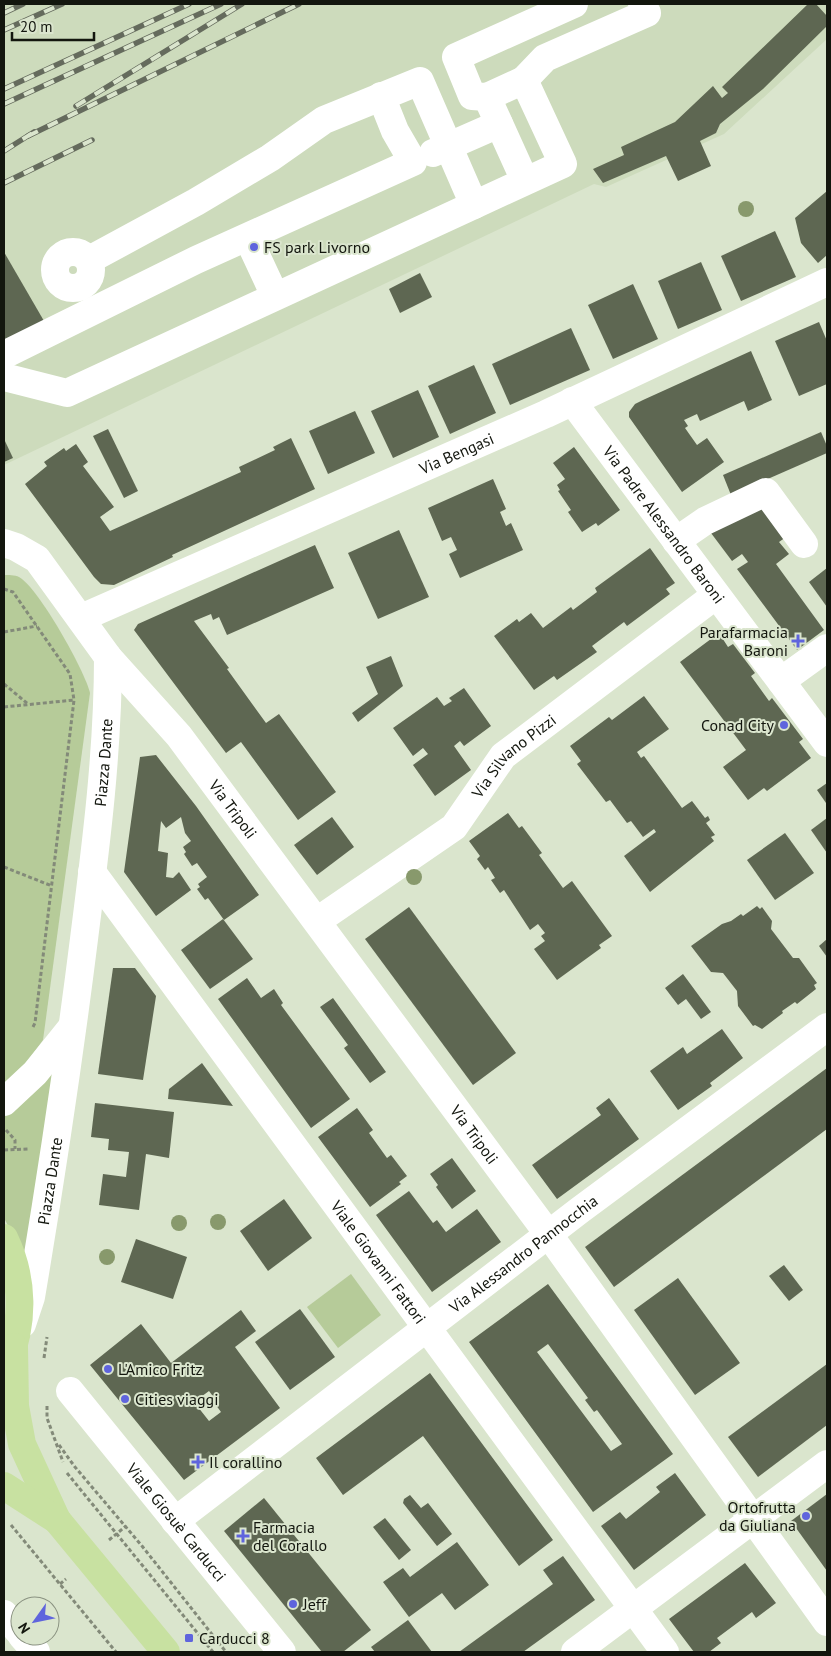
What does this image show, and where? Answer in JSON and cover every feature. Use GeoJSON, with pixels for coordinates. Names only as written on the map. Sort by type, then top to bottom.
{"type":"FeatureCollection","features":[{"type":"Feature","properties":{"kind":"main road"},"geometry":{"type":"LineString","coordinates":[[4,1238],[16,1270],[20,1291],[16,1341],[16,1406],[22,1444],[57,1520],[166,1652]]}},
{"type":"Feature","properties":{"kind":"main road"},"geometry":{"type":"LineString","coordinates":[[4,1372],[16,1341]]}},
{"type":"Feature","properties":{"kind":"main road"},"geometry":{"type":"LineString","coordinates":[[4,1486],[57,1520]]}},
{"type":"Feature","properties":{"kind":"street"},"geometry":{"type":"LineString","coordinates":[[574,4],[456,57],[472,96],[487,97],[524,80],[545,58],[646,13],[642,4]]}},
{"type":"Feature","properties":{"kind":"street"},"geometry":{"type":"LineString","coordinates":[[4,377],[66,393],[562,164],[524,80]]}},
{"type":"Feature","properties":{"kind":"street"},"geometry":{"type":"LineString","coordinates":[[89,260],[196,202],[270,158],[324,120],[420,81],[474,205]]}},
{"type":"Feature","properties":{"kind":"street"},"geometry":{"type":"LineString","coordinates":[[380,96],[395,131],[413,162]]}},
{"type":"Feature","properties":{"kind":"street"},"geometry":{"type":"LineString","coordinates":[[487,97],[525,181]]}},
{"type":"Feature","properties":{"kind":"street"},"geometry":{"type":"LineString","coordinates":[[4,355],[196,260],[499,124]]}},
{"type":"Feature","properties":{"kind":"street"},"geometry":{"type":"LineString","coordinates":[[248,238],[275,296]]}},
{"type":"Feature","properties":{"kind":"street","name":"Via Bengasi"},"geometry":{"type":"LineString","coordinates":[[81,618],[825,288]]}},
{"type":"Feature","properties":{"kind":"street","name":"Via Padre Alessandro Baroni"},"geometry":{"type":"LineString","coordinates":[[572,401],[827,743]]}},
{"type":"Feature","properties":{"kind":"street"},"geometry":{"type":"LineString","coordinates":[[676,541],[705,521],[766,492],[804,544]]}},
{"type":"Feature","properties":{"kind":"street"},"geometry":{"type":"LineString","coordinates":[[4,543],[16,546],[37,559],[108,657]]}},
{"type":"Feature","properties":{"kind":"street","name":"Via Silvano Pizzi"},"geometry":{"type":"LineString","coordinates":[[316,921],[454,827],[503,756],[716,595]]}},
{"type":"Feature","properties":{"kind":"street"},"geometry":{"type":"LineString","coordinates":[[781,681],[827,648]]}},
{"type":"Feature","properties":{"kind":"street","name":"Via Tripoli"},"geometry":{"type":"LineString","coordinates":[[108,657],[178,736],[316,921],[549,1235],[827,1622]]}},
{"type":"Feature","properties":{"kind":"street","name":"Piazza Dante"},"geometry":{"type":"LineString","coordinates":[[16,1341],[31,1298],[73,1026],[92,872],[108,715],[108,657]]}},
{"type":"Feature","properties":{"kind":"street","name":"Viale Giovanni Fattori"},"geometry":{"type":"LineString","coordinates":[[92,872],[665,1652]]}},
{"type":"Feature","properties":{"kind":"street"},"geometry":{"type":"LineString","coordinates":[[4,1102],[35,1073],[73,1026]]}},
{"type":"Feature","properties":{"kind":"street","name":"Via Alessandro Pannocchia"},"geometry":{"type":"LineString","coordinates":[[175,1521],[549,1235],[827,1027]]}},
{"type":"Feature","properties":{"kind":"street","name":"Viale Giosuè Carducci"},"geometry":{"type":"LineString","coordinates":[[70,1391],[282,1652]]}},
{"type":"Feature","properties":{"kind":"street"},"geometry":{"type":"LineString","coordinates":[[575,1652],[827,1464]]}},
{"type":"Feature","properties":{"kind":"path"},"geometry":{"type":"LineString","coordinates":[[4,588],[13,592],[70,674],[74,700],[35,1023],[29,1037]]}},
{"type":"Feature","properties":{"kind":"path"},"geometry":{"type":"LineString","coordinates":[[4,632],[36,626]]}},
{"type":"Feature","properties":{"kind":"path"},"geometry":{"type":"LineString","coordinates":[[4,684],[28,705]]}},
{"type":"Feature","properties":{"kind":"path"},"geometry":{"type":"LineString","coordinates":[[4,707],[74,700]]}},
{"type":"Feature","properties":{"kind":"path"},"geometry":{"type":"LineString","coordinates":[[4,867],[52,886]]}},
{"type":"Feature","properties":{"kind":"path"},"geometry":{"type":"LineString","coordinates":[[4,1128],[15,1140],[15,1149],[4,1150]]}},
{"type":"Feature","properties":{"kind":"path"},"geometry":{"type":"LineString","coordinates":[[64,1464],[57,1442],[75,1467],[126,1526],[226,1652]]}},
{"type":"Feature","properties":{"kind":"path"},"geometry":{"type":"LineString","coordinates":[[66,1471],[213,1652]]}},
{"type":"Feature","properties":{"kind":"path"},"geometry":{"type":"LineString","coordinates":[[8,1522],[116,1652]]}},
{"type":"Feature","properties":{"kind":"path"},"geometry":{"type":"LineString","coordinates":[[105,1544],[126,1526]]}},
{"type":"Feature","properties":{"kind":"path"},"geometry":{"type":"LineString","coordinates":[[60,1584],[66,1579]]}},
{"type":"Feature","properties":{"kind":"shaded area"},"geometry":{"type":"Polygon","coordinates":[[[4,4],[827,4],[827,39],[724,134],[606,187],[594,184],[4,465],[4,4]]]}},
{"type":"Feature","properties":{"kind":"shaded area"},"geometry":{"type":"Polygon","coordinates":[[[4,575],[19,577],[37,596],[60,630],[90,693],[43,1040],[19,1073],[4,1085],[4,575]]]}},
{"type":"Feature","properties":{"kind":"shaded area"},"geometry":{"type":"Polygon","coordinates":[[[58,1065],[30,1250],[22,1252],[4,1218],[4,1115],[58,1065]]]}},
{"type":"Feature","properties":{"kind":"shaded area"},"geometry":{"type":"Polygon","coordinates":[[[351,1274],[381,1315],[338,1348],[307,1307],[351,1274]]]}},
{"type":"Feature","properties":{"kind":"building"},"geometry":{"type":"Polygon","coordinates":[[[808,4],[816,4],[827,16],[827,26],[763,89],[720,124],[716,133],[700,141],[711,166],[678,181],[666,156],[603,183],[593,169],[624,155],[621,147],[675,122],[713,86],[722,98],[728,93],[722,87],[808,4]]]}},
{"type":"Feature","properties":{"kind":"building"},"geometry":{"type":"Polygon","coordinates":[[[827,191],[827,255],[818,263],[801,243],[795,218],[827,191]]]}},
{"type":"Feature","properties":{"kind":"building"},"geometry":{"type":"Polygon","coordinates":[[[775,231],[796,277],[741,301],[721,256],[775,231]]]}},
{"type":"Feature","properties":{"kind":"building"},"geometry":{"type":"Polygon","coordinates":[[[4,252],[44,321],[4,342],[4,252]]]}},
{"type":"Feature","properties":{"kind":"building"},"geometry":{"type":"Polygon","coordinates":[[[701,262],[722,310],[678,329],[658,281],[701,262]]]}},
{"type":"Feature","properties":{"kind":"building"},"geometry":{"type":"Polygon","coordinates":[[[420,273],[432,297],[400,313],[389,289],[420,273]]]}},
{"type":"Feature","properties":{"kind":"building"},"geometry":{"type":"Polygon","coordinates":[[[633,284],[658,339],[613,359],[588,305],[633,284]]]}},
{"type":"Feature","properties":{"kind":"building"},"geometry":{"type":"Polygon","coordinates":[[[819,322],[827,341],[827,384],[799,396],[775,341],[819,322]]]}},
{"type":"Feature","properties":{"kind":"building"},"geometry":{"type":"Polygon","coordinates":[[[571,328],[590,370],[510,405],[492,364],[571,328]]]}},
{"type":"Feature","properties":{"kind":"building"},"geometry":{"type":"Polygon","coordinates":[[[751,351],[772,400],[748,411],[744,401],[700,421],[697,414],[684,420],[688,426],[685,428],[697,445],[707,438],[724,462],[682,492],[629,417],[629,412],[635,404],[643,400],[751,351]]]}},
{"type":"Feature","properties":{"kind":"building"},"geometry":{"type":"Polygon","coordinates":[[[474,365],[496,413],[450,434],[428,386],[474,365]]]}},
{"type":"Feature","properties":{"kind":"building"},"geometry":{"type":"Polygon","coordinates":[[[418,390],[439,437],[393,458],[371,411],[418,390]]]}},
{"type":"Feature","properties":{"kind":"building"},"geometry":{"type":"Polygon","coordinates":[[[355,411],[375,453],[328,474],[309,431],[355,411]]]}},
{"type":"Feature","properties":{"kind":"building"},"geometry":{"type":"Polygon","coordinates":[[[108,429],[138,491],[124,498],[93,436],[108,429]]]}},
{"type":"Feature","properties":{"kind":"building"},"geometry":{"type":"Polygon","coordinates":[[[821,432],[827,446],[827,453],[731,495],[723,475],[821,432]]]}},
{"type":"Feature","properties":{"kind":"building"},"geometry":{"type":"Polygon","coordinates":[[[291,438],[315,489],[172,555],[173,557],[114,585],[101,584],[94,577],[25,484],[47,466],[44,462],[64,448],[66,451],[76,444],[88,462],[83,466],[114,507],[100,517],[110,531],[241,472],[239,467],[275,450],[273,447],[291,438]]]}},
{"type":"Feature","properties":{"kind":"building"},"geometry":{"type":"Polygon","coordinates":[[[4,439],[13,458],[4,462],[4,439]]]}},
{"type":"Feature","properties":{"kind":"building"},"geometry":{"type":"Polygon","coordinates":[[[574,447],[620,510],[598,526],[596,523],[582,532],[568,512],[571,510],[558,491],[560,490],[557,485],[565,479],[553,463],[574,447]]]}},
{"type":"Feature","properties":{"kind":"building"},"geometry":{"type":"Polygon","coordinates":[[[493,479],[506,509],[500,512],[506,526],[511,523],[523,550],[460,578],[449,554],[457,550],[451,537],[442,541],[428,508],[493,479]]]}},
{"type":"Feature","properties":{"kind":"building"},"geometry":{"type":"Polygon","coordinates":[[[764,501],[789,535],[779,542],[789,554],[776,564],[824,630],[797,650],[737,569],[748,562],[742,554],[732,561],[711,533],[747,507],[764,501]]]}},
{"type":"Feature","properties":{"kind":"building"},"geometry":{"type":"Polygon","coordinates":[[[399,530],[429,597],[378,619],[348,553],[399,530]]]}},
{"type":"Feature","properties":{"kind":"building"},"geometry":{"type":"Polygon","coordinates":[[[315,545],[334,588],[227,635],[219,617],[213,620],[211,614],[194,621],[266,723],[279,714],[336,792],[298,820],[241,742],[226,753],[134,630],[138,624],[315,545]]]}},
{"type":"Feature","properties":{"kind":"building"},"geometry":{"type":"Polygon","coordinates":[[[650,548],[675,583],[666,589],[670,594],[627,626],[624,622],[592,646],[597,652],[557,680],[554,676],[534,690],[494,636],[517,619],[519,622],[531,613],[543,628],[571,607],[573,610],[597,592],[595,588],[650,548]]]}},
{"type":"Feature","properties":{"kind":"building"},"geometry":{"type":"Polygon","coordinates":[[[827,568],[827,607],[809,582],[827,568]]]}},
{"type":"Feature","properties":{"kind":"building"},"geometry":{"type":"Polygon","coordinates":[[[719,633],[728,647],[733,644],[755,673],[751,676],[769,701],[772,698],[803,739],[799,742],[811,758],[767,791],[764,788],[748,800],[723,767],[746,750],[680,662],[719,633]]]}},
{"type":"Feature","properties":{"kind":"building"},"geometry":{"type":"Polygon","coordinates":[[[391,656],[403,686],[358,722],[352,713],[378,694],[366,667],[391,656]]]}},
{"type":"Feature","properties":{"kind":"building"},"geometry":{"type":"Polygon","coordinates":[[[464,688],[491,726],[464,746],[460,741],[454,746],[471,770],[435,796],[413,765],[428,754],[423,748],[413,756],[393,728],[437,697],[444,706],[452,701],[449,698],[464,688]]]}},
{"type":"Feature","properties":{"kind":"building"},"geometry":{"type":"Polygon","coordinates":[[[644,696],[669,729],[637,752],[641,758],[644,756],[682,808],[692,801],[705,818],[708,816],[710,820],[706,823],[715,835],[711,837],[714,841],[650,892],[624,856],[656,832],[654,829],[643,837],[631,821],[627,823],[610,800],[606,802],[577,764],[581,761],[570,746],[609,717],[612,720],[644,696]]]}},
{"type":"Feature","properties":{"kind":"building"},"geometry":{"type":"Polygon","coordinates":[[[156,755],[196,806],[259,895],[224,920],[208,898],[205,900],[197,889],[200,887],[198,884],[207,877],[197,863],[192,866],[184,854],[186,852],[183,847],[191,841],[185,833],[181,817],[166,828],[161,821],[158,851],[168,853],[166,877],[173,878],[179,872],[191,890],[156,916],[124,872],[140,757],[156,755]]]}},
{"type":"Feature","properties":{"kind":"building"},"geometry":{"type":"Polygon","coordinates":[[[827,783],[827,802],[826,803],[817,790],[827,783]]]}},
{"type":"Feature","properties":{"kind":"building"},"geometry":{"type":"Polygon","coordinates":[[[508,813],[519,828],[522,826],[542,853],[539,855],[563,888],[572,881],[612,936],[599,945],[601,948],[557,980],[534,949],[545,941],[541,936],[545,933],[538,924],[530,930],[504,890],[500,893],[491,880],[495,878],[488,867],[485,870],[477,859],[480,856],[469,841],[508,813]]]}},
{"type":"Feature","properties":{"kind":"building"},"geometry":{"type":"Polygon","coordinates":[[[332,817],[354,847],[317,875],[294,845],[332,817]]]}},
{"type":"Feature","properties":{"kind":"building"},"geometry":{"type":"Polygon","coordinates":[[[827,818],[827,853],[811,830],[827,818]]]}},
{"type":"Feature","properties":{"kind":"building"},"geometry":{"type":"Polygon","coordinates":[[[785,833],[814,873],[775,900],[747,860],[785,833]]]}},
{"type":"Feature","properties":{"kind":"building"},"geometry":{"type":"Polygon","coordinates":[[[757,906],[760,909],[762,907],[772,921],[771,929],[793,958],[799,958],[817,983],[814,985],[816,989],[797,1004],[795,1002],[782,1011],[783,1013],[762,1029],[755,1025],[753,1026],[738,1006],[737,991],[723,973],[711,972],[691,946],[722,924],[731,921],[741,914],[743,916],[757,906]]]}},
{"type":"Feature","properties":{"kind":"building"},"geometry":{"type":"Polygon","coordinates":[[[409,907],[516,1053],[473,1085],[365,939],[409,907]]]}},
{"type":"Feature","properties":{"kind":"building"},"geometry":{"type":"Polygon","coordinates":[[[223,919],[253,959],[210,989],[181,950],[223,919]]]}},
{"type":"Feature","properties":{"kind":"building"},"geometry":{"type":"Polygon","coordinates":[[[827,939],[827,957],[819,946],[827,939]]]}},
{"type":"Feature","properties":{"kind":"building"},"geometry":{"type":"Polygon","coordinates":[[[113,968],[135,968],[156,996],[143,1080],[98,1074],[113,968]]]}},
{"type":"Feature","properties":{"kind":"building"},"geometry":{"type":"Polygon","coordinates":[[[683,974],[711,1012],[701,1019],[686,999],[678,1005],[665,988],[683,974]]]}},
{"type":"Feature","properties":{"kind":"building"},"geometry":{"type":"Polygon","coordinates":[[[247,978],[261,998],[274,989],[283,1003],[281,1005],[350,1099],[311,1128],[218,999],[247,978]]]}},
{"type":"Feature","properties":{"kind":"building"},"geometry":{"type":"Polygon","coordinates":[[[333,998],[386,1072],[370,1083],[344,1048],[348,1045],[320,1007],[333,998]]]}},
{"type":"Feature","properties":{"kind":"building"},"geometry":{"type":"Polygon","coordinates":[[[722,1029],[743,1058],[710,1083],[712,1086],[678,1110],[650,1071],[683,1047],[687,1054],[722,1029]]]}},
{"type":"Feature","properties":{"kind":"building"},"geometry":{"type":"Polygon","coordinates":[[[202,1063],[233,1106],[168,1099],[169,1089],[202,1063]]]}},
{"type":"Feature","properties":{"kind":"building"},"geometry":{"type":"Polygon","coordinates":[[[827,1068],[827,1129],[614,1287],[585,1247],[827,1068]]]}},
{"type":"Feature","properties":{"kind":"building"},"geometry":{"type":"Polygon","coordinates":[[[609,1098],[639,1139],[557,1199],[532,1165],[601,1115],[596,1108],[609,1098]]]}},
{"type":"Feature","properties":{"kind":"building"},"geometry":{"type":"Polygon","coordinates":[[[95,1103],[174,1112],[169,1158],[146,1154],[139,1210],[99,1205],[103,1174],[126,1177],[129,1152],[108,1150],[109,1139],[91,1137],[95,1103]]]}},
{"type":"Feature","properties":{"kind":"building"},"geometry":{"type":"Polygon","coordinates":[[[357,1108],[373,1130],[369,1133],[387,1158],[391,1155],[407,1176],[399,1182],[401,1184],[370,1207],[318,1137],[357,1108]]]}},
{"type":"Feature","properties":{"kind":"building"},"geometry":{"type":"Polygon","coordinates":[[[452,1158],[476,1191],[452,1209],[436,1187],[438,1185],[430,1174],[452,1158]]]}},
{"type":"Feature","properties":{"kind":"building"},"geometry":{"type":"Polygon","coordinates":[[[409,1191],[433,1223],[437,1220],[446,1232],[477,1209],[501,1242],[432,1292],[376,1215],[409,1191]]]}},
{"type":"Feature","properties":{"kind":"building"},"geometry":{"type":"Polygon","coordinates":[[[284,1199],[312,1238],[268,1271],[240,1231],[284,1199]]]}},
{"type":"Feature","properties":{"kind":"building"},"geometry":{"type":"Polygon","coordinates":[[[136,1239],[187,1257],[173,1299],[121,1282],[136,1239]]]}},
{"type":"Feature","properties":{"kind":"building"},"geometry":{"type":"Polygon","coordinates":[[[784,1265],[803,1290],[789,1301],[769,1276],[784,1265]]]}},
{"type":"Feature","properties":{"kind":"building"},"geometry":{"type":"Polygon","coordinates":[[[678,1278],[740,1363],[695,1395],[634,1310],[678,1278]]]}},
{"type":"Feature","properties":{"kind":"building"},"geometry":{"type":"Polygon","coordinates":[[[548,1284],[673,1454],[593,1512],[469,1342],[548,1284]],[[548,1344],[537,1352],[611,1451],[622,1444],[597,1410],[594,1412],[585,1400],[588,1398],[548,1344]]]}},
{"type":"Feature","properties":{"kind":"building"},"geometry":{"type":"Polygon","coordinates":[[[300,1309],[335,1357],[290,1390],[255,1342],[300,1309]]]}},
{"type":"Feature","properties":{"kind":"building"},"geometry":{"type":"Polygon","coordinates":[[[241,1310],[256,1331],[235,1347],[280,1408],[184,1480],[90,1365],[141,1324],[171,1363],[241,1310]],[[209,1391],[194,1402],[209,1421],[221,1412],[213,1401],[215,1399],[209,1391]]]}},
{"type":"Feature","properties":{"kind":"building"},"geometry":{"type":"Polygon","coordinates":[[[827,1364],[827,1425],[758,1477],[728,1437],[827,1364]]]}},
{"type":"Feature","properties":{"kind":"building"},"geometry":{"type":"Polygon","coordinates":[[[430,1373],[553,1540],[519,1566],[423,1436],[343,1495],[316,1458],[430,1373]]]}},
{"type":"Feature","properties":{"kind":"building"},"geometry":{"type":"Polygon","coordinates":[[[675,1473],[706,1515],[634,1570],[601,1526],[620,1512],[626,1519],[660,1492],[656,1487],[675,1473]]]}},
{"type":"Feature","properties":{"kind":"building"},"geometry":{"type":"Polygon","coordinates":[[[827,1494],[827,1571],[791,1521],[827,1494]]]}},
{"type":"Feature","properties":{"kind":"building"},"geometry":{"type":"Polygon","coordinates":[[[410,1495],[421,1508],[428,1503],[452,1534],[437,1546],[403,1503],[404,1499],[410,1495]]]}},
{"type":"Feature","properties":{"kind":"building"},"geometry":{"type":"Polygon","coordinates":[[[264,1498],[371,1630],[343,1652],[322,1652],[224,1531],[264,1498]]]}},
{"type":"Feature","properties":{"kind":"building"},"geometry":{"type":"Polygon","coordinates":[[[385,1518],[411,1550],[399,1560],[373,1527],[385,1518]]]}},
{"type":"Feature","properties":{"kind":"building"},"geometry":{"type":"Polygon","coordinates":[[[457,1542],[489,1585],[455,1610],[442,1593],[409,1617],[383,1582],[403,1568],[410,1577],[457,1542]]]}},
{"type":"Feature","properties":{"kind":"building"},"geometry":{"type":"Polygon","coordinates":[[[563,1556],[595,1600],[523,1652],[459,1652],[553,1584],[543,1570],[563,1556]]]}},
{"type":"Feature","properties":{"kind":"building"},"geometry":{"type":"Polygon","coordinates":[[[745,1563],[776,1603],[756,1618],[752,1612],[717,1638],[721,1643],[709,1652],[694,1652],[669,1619],[745,1563]]]}},
{"type":"Feature","properties":{"kind":"building"},"geometry":{"type":"Polygon","coordinates":[[[408,1620],[432,1652],[375,1652],[371,1647],[408,1620]]]}},
{"type":"Feature","properties":{"kind":"railway"},"geometry":{"type":"LineString","coordinates":[[4,13],[23,4]]}},
{"type":"Feature","properties":{"kind":"railway"},"geometry":{"type":"LineString","coordinates":[[4,30],[62,4]]}},
{"type":"Feature","properties":{"kind":"railway"},"geometry":{"type":"LineString","coordinates":[[4,89],[189,4]]}},
{"type":"Feature","properties":{"kind":"railway"},"geometry":{"type":"LineString","coordinates":[[4,104],[221,4]]}},
{"type":"Feature","properties":{"kind":"railway"},"geometry":{"type":"LineString","coordinates":[[76,106],[242,4]]}},
{"type":"Feature","properties":{"kind":"railway"},"geometry":{"type":"LineString","coordinates":[[28,136],[299,4]]}},
{"type":"Feature","properties":{"kind":"railway"},"geometry":{"type":"LineString","coordinates":[[4,151],[34,132]]}},
{"type":"Feature","properties":{"kind":"railway"},"geometry":{"type":"LineString","coordinates":[[4,183],[92,140]]}},
{"type":"Feature","properties":{"kind":"place","name":"FS park Livorno"},"geometry":{"type":"Point","coordinates":[254,247]}},
{"type":"Feature","properties":{"kind":"place","name":"Parafarmacia Baroni"},"geometry":{"type":"Point","coordinates":[798,641]}},
{"type":"Feature","properties":{"kind":"place","name":"Conad City"},"geometry":{"type":"Point","coordinates":[784,725]}},
{"type":"Feature","properties":{"kind":"place","name":"L'Amico Fritz"},"geometry":{"type":"Point","coordinates":[108,1369]}},
{"type":"Feature","properties":{"kind":"place","name":"Cities viaggi"},"geometry":{"type":"Point","coordinates":[125,1399]}},
{"type":"Feature","properties":{"kind":"place","name":"Il corallino"},"geometry":{"type":"Point","coordinates":[198,1462]}},
{"type":"Feature","properties":{"kind":"place","name":"Ortofrutta da Giuliana"},"geometry":{"type":"Point","coordinates":[806,1516]}},
{"type":"Feature","properties":{"kind":"place","name":"Farmacia del Corallo"},"geometry":{"type":"Point","coordinates":[243,1536]}},
{"type":"Feature","properties":{"kind":"place","name":"Jeff"},"geometry":{"type":"Point","coordinates":[293,1604]}},
{"type":"Feature","properties":{"kind":"place","name":"Carducci 8"},"geometry":{"type":"Point","coordinates":[189,1638]}}]}
